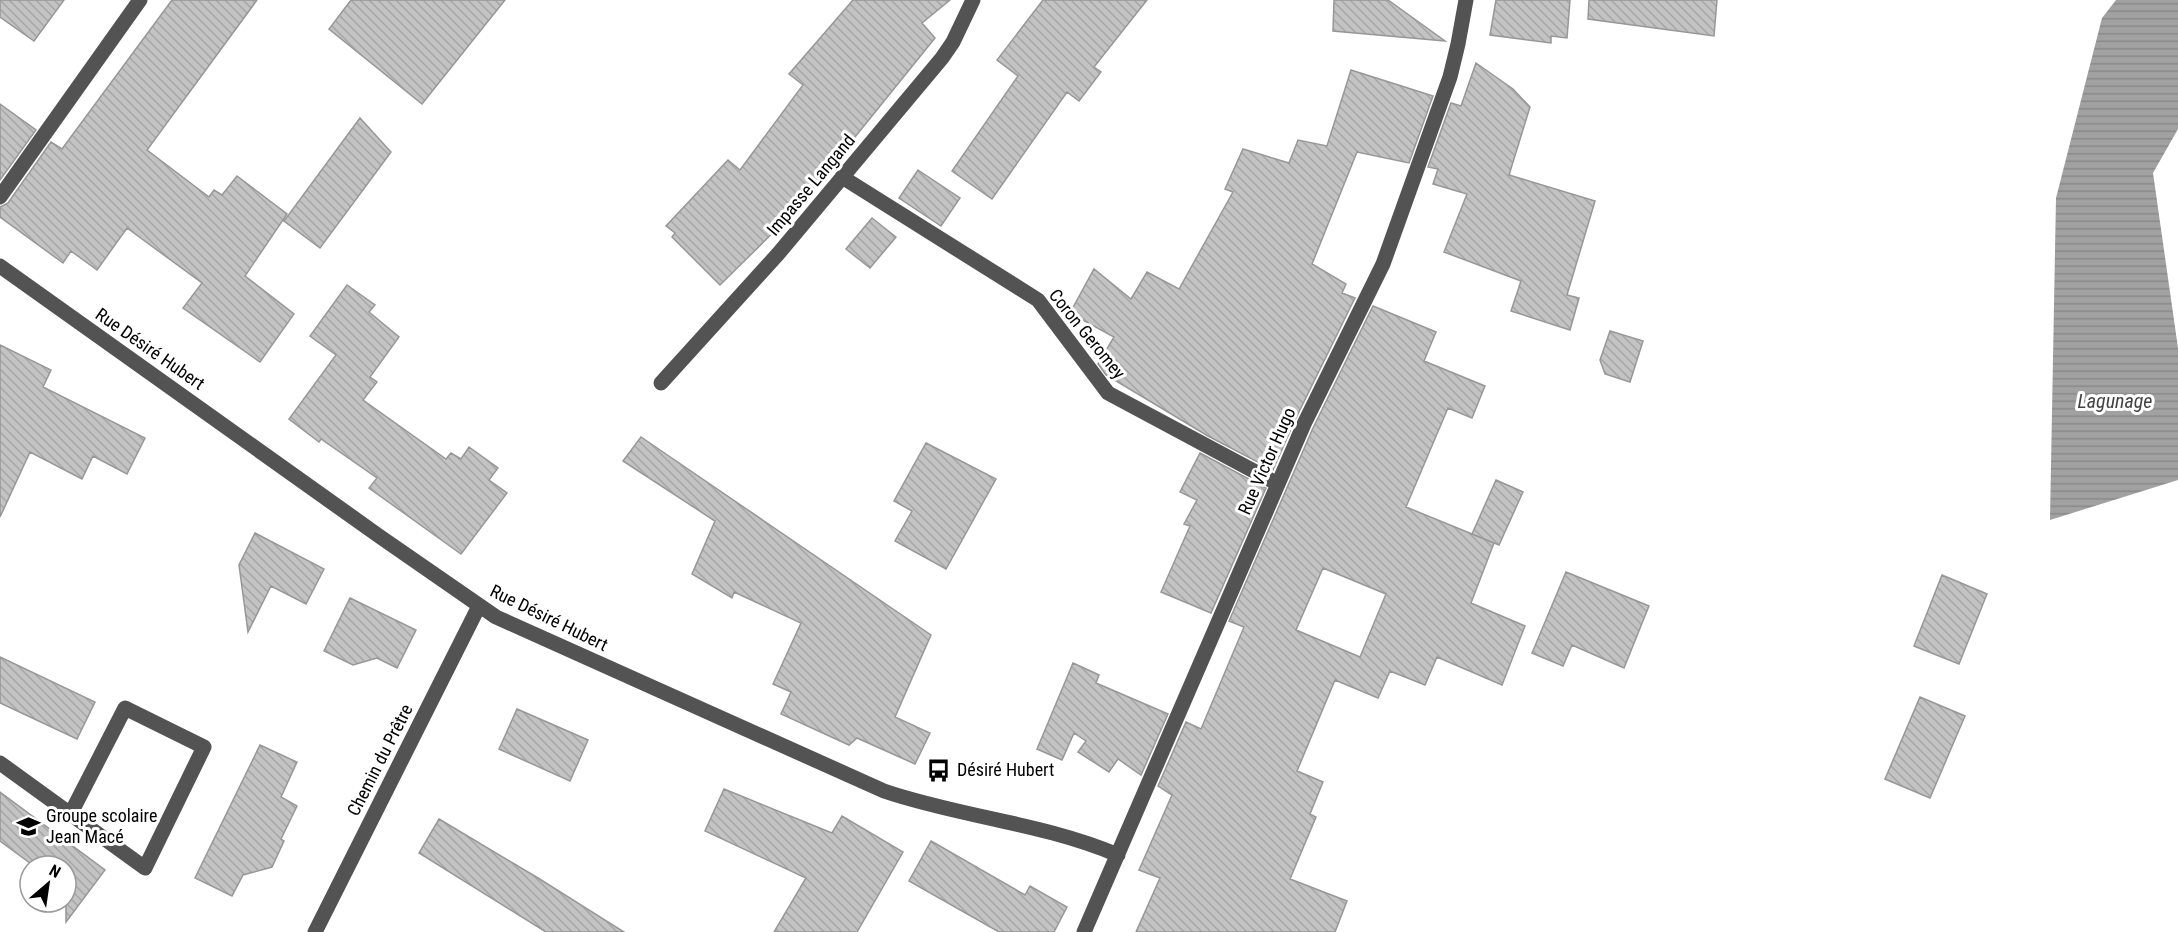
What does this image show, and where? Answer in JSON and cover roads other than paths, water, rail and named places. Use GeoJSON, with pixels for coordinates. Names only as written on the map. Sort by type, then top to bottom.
{"type":"FeatureCollection","features":[{"type":"Feature","properties":{"kind":"street"},"geometry":{"type":"LineString","coordinates":[[0,197],[140,0]]}},
{"type":"Feature","properties":{"kind":"street","name":"Impasse Langand"},"geometry":{"type":"LineString","coordinates":[[661,383],[778,254],[942,58],[953,42],[973,0]]}},
{"type":"Feature","properties":{"kind":"street","name":"Rue Victor Hugo"},"geometry":{"type":"LineString","coordinates":[[1084,932],[1316,398],[1383,264],[1450,77],[1466,0]]}},
{"type":"Feature","properties":{"kind":"street","name":"Coron Geromey"},"geometry":{"type":"LineString","coordinates":[[843,177],[1038,300],[1108,393],[1278,484]]}},
{"type":"Feature","properties":{"kind":"street","name":"Rue Désiré Hubert"},"geometry":{"type":"LineString","coordinates":[[0,266],[479,606],[514,626],[884,791],[924,804],[1067,836],[1118,855]]}},
{"type":"Feature","properties":{"kind":"street","name":"Chemin du Prêtre"},"geometry":{"type":"LineString","coordinates":[[315,932],[479,606]]}},
{"type":"Feature","properties":{"kind":"street"},"geometry":{"type":"LineString","coordinates":[[0,763],[70,814],[145,868],[204,747],[125,708],[70,814]]}},
{"type":"Feature","properties":{"kind":"water","name":"Lagunage"},"geometry":{"type":"Polygon","coordinates":[[[2116,0],[2178,0],[2178,129],[2153,173],[2178,348],[2178,480],[2050,520],[2056,198],[2102,18],[2116,0]]]}},
{"type":"Feature","properties":{"kind":"place","name":"Désiré Hubert"},"geometry":{"type":"Point","coordinates":[939,770]}},
{"type":"Feature","properties":{"kind":"place","name":"Groupe scolaire Jean Macé"},"geometry":{"type":"Point","coordinates":[28,826]}}]}
